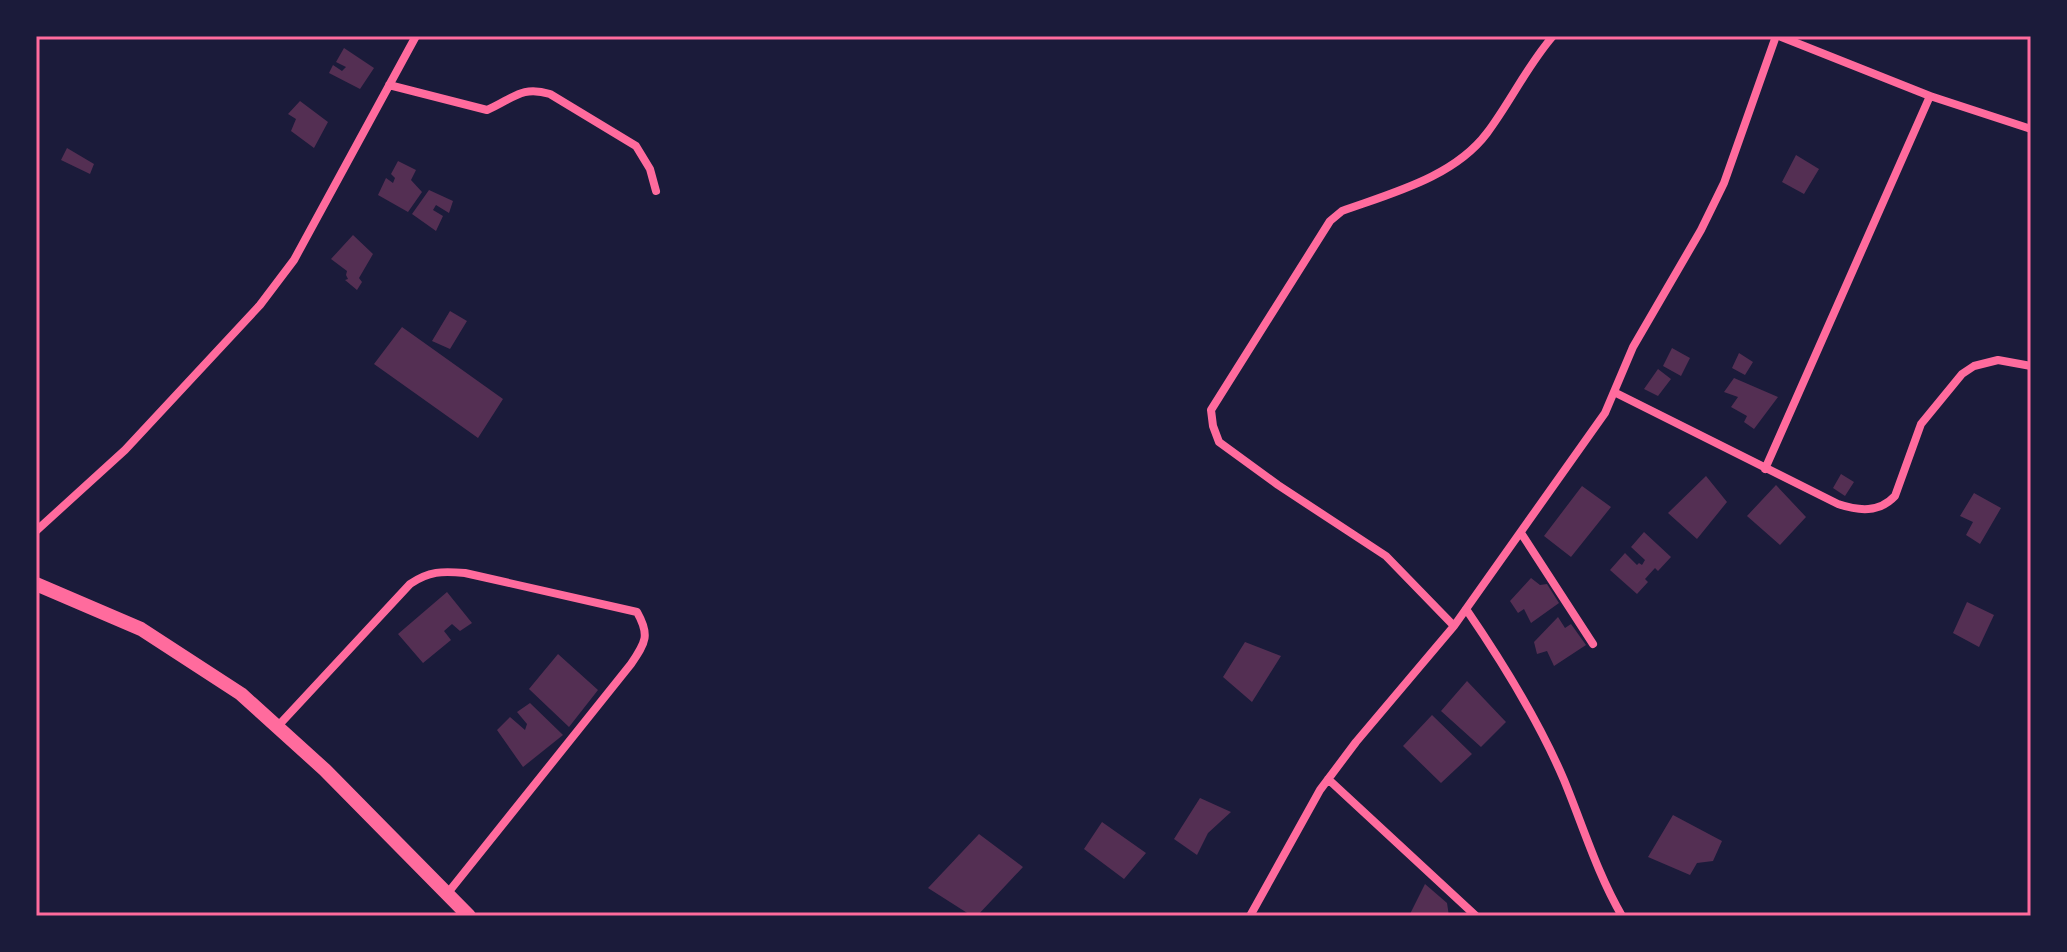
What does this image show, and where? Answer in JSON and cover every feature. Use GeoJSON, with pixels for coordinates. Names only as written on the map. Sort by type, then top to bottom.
{"type":"FeatureCollection","features":[{"type":"Feature","properties":{"kind":"street"},"geometry":{"type":"LineString","coordinates":[[36,531],[125,450],[260,305],[294,260],[416,36]]}},
{"type":"Feature","properties":{"kind":"street"},"geometry":{"type":"LineString","coordinates":[[1454,626],[1386,556],[1219,442],[1211,410],[1330,221],[1342,211],[1439,172],[1476,145],[1487,133],[1533,60],[1553,36]]}},
{"type":"Feature","properties":{"kind":"street"},"geometry":{"type":"LineString","coordinates":[[1250,916],[1328,779],[1454,626],[1605,413],[1633,347],[1701,230],[1724,183],[1778,36],[1930,96],[2031,129]]}},
{"type":"Feature","properties":{"kind":"street"},"geometry":{"type":"LineString","coordinates":[[389,85],[487,110],[523,91],[536,90],[550,94],[636,146],[650,169],[656,191]]}},
{"type":"Feature","properties":{"kind":"street"},"geometry":{"type":"LineString","coordinates":[[1765,469],[1930,96]]}},
{"type":"Feature","properties":{"kind":"street"},"geometry":{"type":"LineString","coordinates":[[1614,392],[1765,469],[1856,510],[1879,508],[1895,496],[1921,424],[1962,374],[1974,366],[1998,360],[2031,366]]}},
{"type":"Feature","properties":{"kind":"street"},"geometry":{"type":"LineString","coordinates":[[1521,533],[1593,644]]}},
{"type":"Feature","properties":{"kind":"street"},"geometry":{"type":"LineString","coordinates":[[278,726],[410,584],[425,574],[439,570],[465,573],[637,612],[646,628],[643,646],[631,664],[447,894]]}},
{"type":"Feature","properties":{"kind":"street"},"geometry":{"type":"LineString","coordinates":[[36,584],[141,629],[241,694],[278,726],[469,916]]}},
{"type":"Feature","properties":{"kind":"street"},"geometry":{"type":"LineString","coordinates":[[1466,609],[1516,686],[1552,755],[1602,879],[1622,916]]}},
{"type":"Feature","properties":{"kind":"street"},"geometry":{"type":"LineString","coordinates":[[1328,779],[1476,916]]}},
{"type":"Feature","properties":{"kind":"building"},"geometry":{"type":"Polygon","coordinates":[[[344,48],[374,68],[360,89],[329,73],[333,65],[342,71],[346,67],[336,62],[344,48]]]}},
{"type":"Feature","properties":{"kind":"building"},"geometry":{"type":"Polygon","coordinates":[[[300,101],[328,122],[314,148],[291,131],[296,119],[288,114],[300,101]]]}},
{"type":"Feature","properties":{"kind":"building"},"geometry":{"type":"Polygon","coordinates":[[[67,148],[94,164],[90,174],[61,160],[67,148]]]}},
{"type":"Feature","properties":{"kind":"building"},"geometry":{"type":"Polygon","coordinates":[[[1796,155],[1819,169],[1804,194],[1782,182],[1796,155]]]}},
{"type":"Feature","properties":{"kind":"building"},"geometry":{"type":"Polygon","coordinates":[[[398,161],[416,170],[411,180],[422,192],[408,212],[378,195],[386,178],[393,183],[395,178],[391,174],[398,161]]]}},
{"type":"Feature","properties":{"kind":"building"},"geometry":{"type":"Polygon","coordinates":[[[429,190],[453,201],[449,213],[436,205],[433,210],[443,216],[436,231],[412,214],[429,190]]]}},
{"type":"Feature","properties":{"kind":"building"},"geometry":{"type":"Polygon","coordinates":[[[353,235],[373,254],[359,278],[362,282],[357,290],[345,280],[348,279],[347,271],[331,259],[353,235]]]}},
{"type":"Feature","properties":{"kind":"building"},"geometry":{"type":"Polygon","coordinates":[[[450,311],[467,321],[450,349],[432,341],[450,311]]]}},
{"type":"Feature","properties":{"kind":"building"},"geometry":{"type":"Polygon","coordinates":[[[402,327],[503,399],[478,438],[374,364],[402,327]]]}},
{"type":"Feature","properties":{"kind":"building"},"geometry":{"type":"Polygon","coordinates":[[[1672,348],[1690,358],[1681,376],[1663,366],[1672,348]]]}},
{"type":"Feature","properties":{"kind":"building"},"geometry":{"type":"Polygon","coordinates":[[[1739,353],[1753,362],[1745,375],[1732,368],[1739,353]]]}},
{"type":"Feature","properties":{"kind":"building"},"geometry":{"type":"Polygon","coordinates":[[[1658,369],[1671,379],[1658,396],[1644,389],[1658,369]]]}},
{"type":"Feature","properties":{"kind":"building"},"geometry":{"type":"Polygon","coordinates":[[[1734,378],[1778,397],[1754,429],[1744,422],[1747,416],[1731,407],[1738,397],[1724,392],[1734,378]]]}},
{"type":"Feature","properties":{"kind":"building"},"geometry":{"type":"Polygon","coordinates":[[[1841,474],[1854,482],[1845,496],[1833,488],[1841,474]]]}},
{"type":"Feature","properties":{"kind":"building"},"geometry":{"type":"Polygon","coordinates":[[[1706,476],[1727,502],[1697,539],[1668,513],[1706,476]]]}},
{"type":"Feature","properties":{"kind":"building"},"geometry":{"type":"Polygon","coordinates":[[[1776,485],[1806,517],[1780,545],[1747,516],[1776,485]]]}},
{"type":"Feature","properties":{"kind":"building"},"geometry":{"type":"Polygon","coordinates":[[[1582,486],[1611,507],[1571,557],[1544,536],[1582,486]]]}},
{"type":"Feature","properties":{"kind":"building"},"geometry":{"type":"Polygon","coordinates":[[[1974,493],[2001,508],[1980,544],[1966,535],[1973,522],[1960,516],[1974,493]]]}},
{"type":"Feature","properties":{"kind":"building"},"geometry":{"type":"Polygon","coordinates":[[[1644,532],[1671,557],[1658,571],[1655,568],[1637,594],[1610,570],[1625,553],[1637,565],[1642,565],[1645,560],[1631,547],[1644,532]]]}},
{"type":"Feature","properties":{"kind":"building"},"geometry":{"type":"Polygon","coordinates":[[[1531,578],[1540,585],[1547,584],[1559,603],[1531,623],[1524,609],[1518,613],[1510,601],[1531,578]]]}},
{"type":"Feature","properties":{"kind":"building"},"geometry":{"type":"Polygon","coordinates":[[[447,592],[472,623],[460,631],[452,624],[444,631],[451,640],[423,663],[398,634],[447,592]]]}},
{"type":"Feature","properties":{"kind":"building"},"geometry":{"type":"Polygon","coordinates":[[[1967,602],[1994,615],[1979,647],[1953,633],[1967,602]]]}},
{"type":"Feature","properties":{"kind":"building"},"geometry":{"type":"Polygon","coordinates":[[[1558,617],[1565,628],[1571,624],[1586,645],[1554,666],[1547,651],[1537,654],[1534,642],[1558,617]]]}},
{"type":"Feature","properties":{"kind":"building"},"geometry":{"type":"Polygon","coordinates":[[[1245,642],[1281,656],[1252,702],[1223,677],[1245,642]]]}},
{"type":"Feature","properties":{"kind":"building"},"geometry":{"type":"Polygon","coordinates":[[[558,654],[598,690],[569,727],[529,689],[558,654]]]}},
{"type":"Feature","properties":{"kind":"building"},"geometry":{"type":"Polygon","coordinates":[[[1467,681],[1506,722],[1481,747],[1441,711],[1467,681]]]}},
{"type":"Feature","properties":{"kind":"building"},"geometry":{"type":"Polygon","coordinates":[[[530,703],[563,735],[523,767],[497,730],[510,717],[525,730],[527,724],[517,712],[530,703]]]}},
{"type":"Feature","properties":{"kind":"building"},"geometry":{"type":"Polygon","coordinates":[[[1432,715],[1472,754],[1441,783],[1403,746],[1432,715]]]}},
{"type":"Feature","properties":{"kind":"building"},"geometry":{"type":"Polygon","coordinates":[[[1200,798],[1231,812],[1208,833],[1197,855],[1174,839],[1200,798]]]}},
{"type":"Feature","properties":{"kind":"building"},"geometry":{"type":"Polygon","coordinates":[[[1673,815],[1722,841],[1713,861],[1697,863],[1690,875],[1648,857],[1673,815]]]}},
{"type":"Feature","properties":{"kind":"building"},"geometry":{"type":"Polygon","coordinates":[[[1102,822],[1146,853],[1124,879],[1084,849],[1102,822]]]}},
{"type":"Feature","properties":{"kind":"building"},"geometry":{"type":"Polygon","coordinates":[[[979,834],[1023,867],[977,916],[972,916],[928,888],[979,834]]]}},
{"type":"Feature","properties":{"kind":"building"},"geometry":{"type":"Polygon","coordinates":[[[1425,884],[1447,903],[1449,916],[1409,916],[1425,884]]]}}]}
